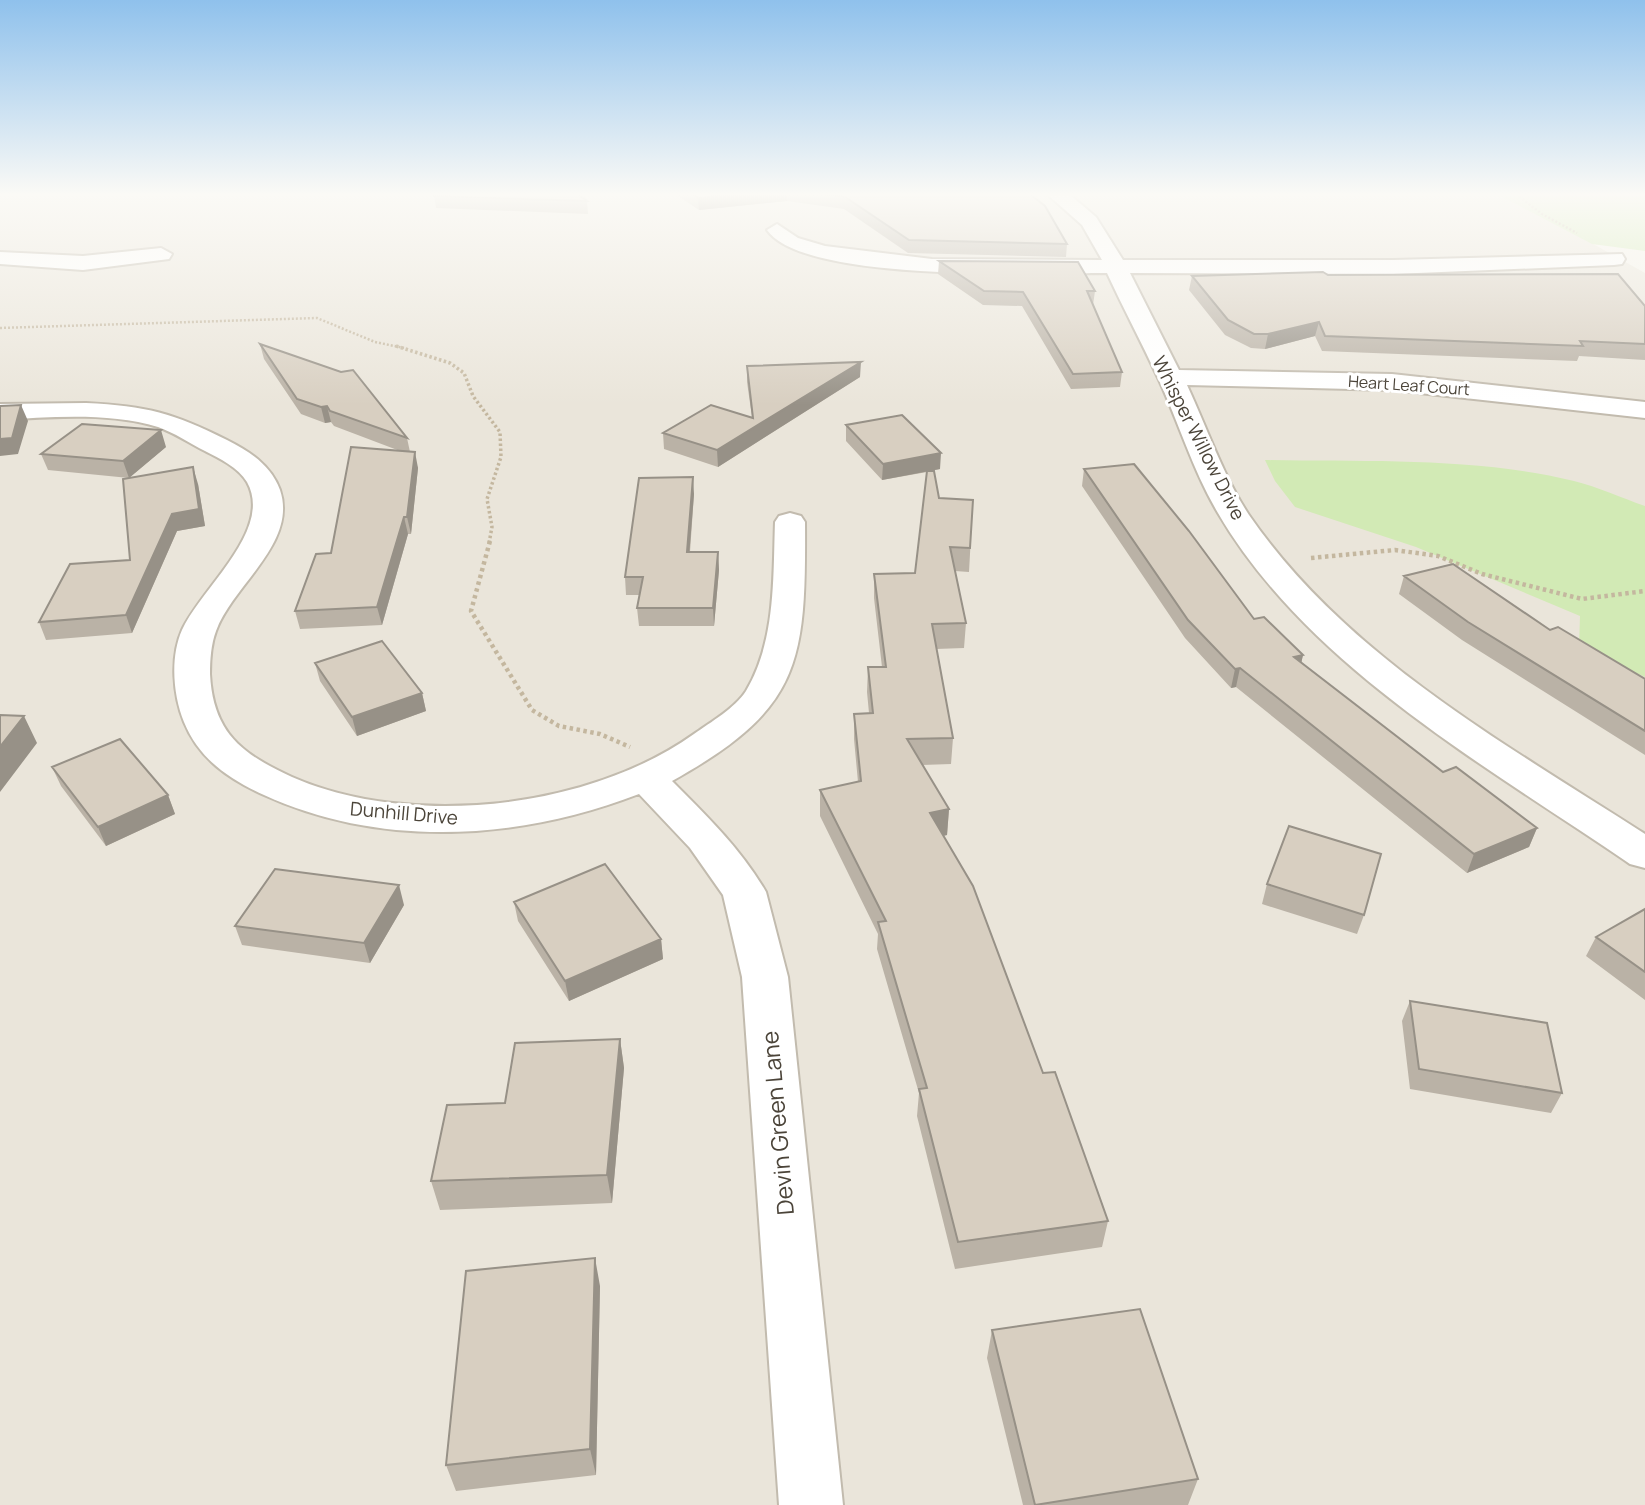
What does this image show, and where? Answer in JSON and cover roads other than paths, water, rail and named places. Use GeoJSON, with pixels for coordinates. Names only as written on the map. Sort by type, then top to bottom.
{"type":"FeatureCollection","features":[{"type":"Feature","properties":{"kind":"street"},"geometry":{"type":"LineString","coordinates":[[909,264],[978,268],[1115,265],[1382,267],[1462,264]]}},
{"type":"Feature","properties":{"kind":"street","name":"Whisper Willow Drive"},"geometry":{"type":"LineString","coordinates":[[1115,265],[1156,353],[1171,377],[1234,514],[1268,562],[1322,620],[1374,666],[1443,718],[1645,854]]}},
{"type":"Feature","properties":{"kind":"street","name":"Heart Leaf Court"},"geometry":{"type":"LineString","coordinates":[[1171,377],[1392,382],[1645,410]]}},
{"type":"Feature","properties":{"kind":"street","name":"Dunhill Drive"},"geometry":{"type":"LineString","coordinates":[[0,411],[126,414],[168,421],[245,460],[266,492],[267,523],[199,630],[190,668],[200,717],[218,752],[269,782],[312,802],[375,815],[460,820],[575,803],[655,775],[714,738],[761,698],[782,651],[789,616],[789,522]]}},
{"type":"Feature","properties":{"kind":"street","name":"Devin Green Lane"},"geometry":{"type":"LineString","coordinates":[[655,775],[744,892],[765,976],[811,1505]]}}]}
